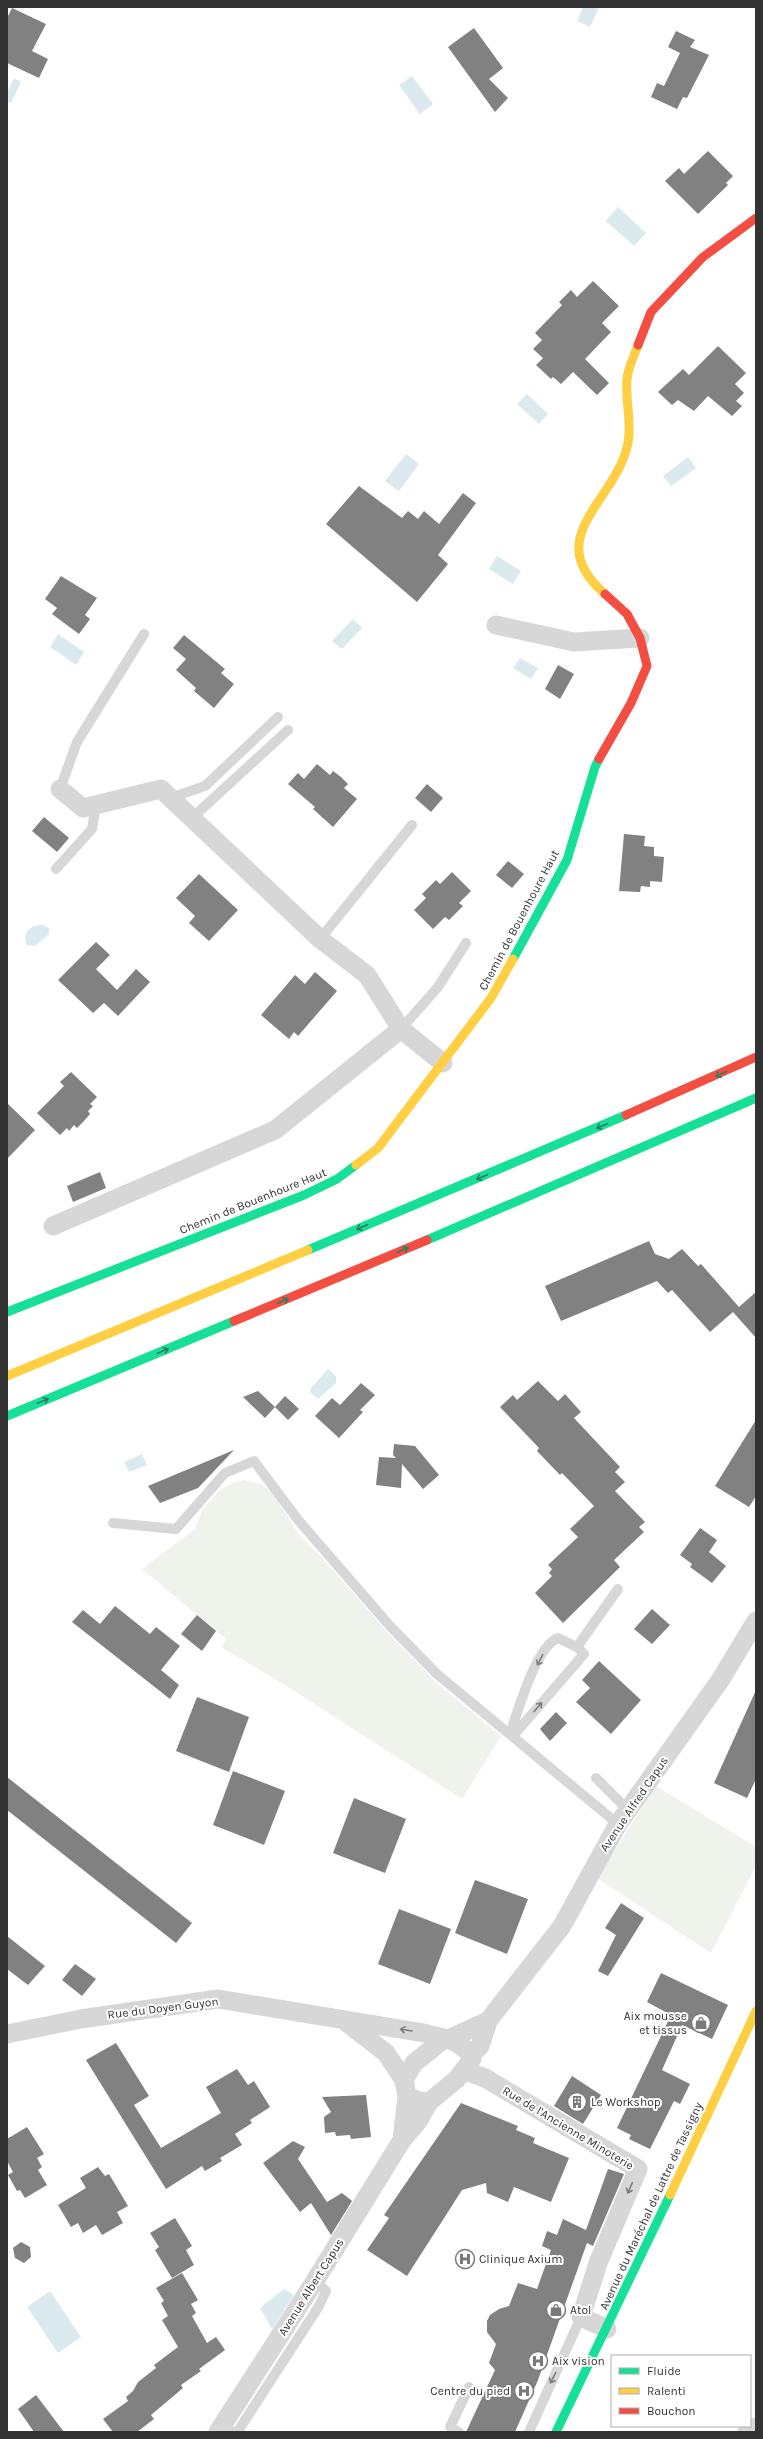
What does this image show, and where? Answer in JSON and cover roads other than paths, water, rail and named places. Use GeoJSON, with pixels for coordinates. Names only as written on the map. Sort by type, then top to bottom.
{"type":"FeatureCollection","features":[{"type":"Feature","properties":{"kind":"main road","name":"Chemin de Bouenhoure Haut"},"geometry":{"type":"LineString","coordinates":[[7,1312],[304,1195],[337,1179],[378,1148],[444,1063],[491,998],[567,860],[596,767],[631,703],[647,666],[640,638],[627,614],[595,586],[578,557],[578,540],[587,519],[614,478],[628,443],[627,379],[632,361],[651,312],[703,257],[756,218]]}},
{"type":"Feature","properties":{"kind":"main road"},"geometry":{"type":"LineString","coordinates":[[7,1376],[395,1214],[704,1082],[756,1057]]}},
{"type":"Feature","properties":{"kind":"main road"},"geometry":{"type":"LineString","coordinates":[[7,1416],[570,1180],[756,1098]]}},
{"type":"Feature","properties":{"kind":"main road","name":"Avenue du Maréchal de Lattre de Tassigny"},"geometry":{"type":"LineString","coordinates":[[556,2432],[607,2329],[756,2011]]}},
{"type":"Feature","properties":{"kind":"street"},"geometry":{"type":"LineString","coordinates":[[496,625],[574,642],[640,638]]}},
{"type":"Feature","properties":{"kind":"street"},"geometry":{"type":"LineString","coordinates":[[60,789],[83,808],[161,789],[320,938],[367,975],[401,1029],[444,1063]]}},
{"type":"Feature","properties":{"kind":"street"},"geometry":{"type":"LineString","coordinates":[[53,1226],[275,1130],[401,1029]]}},
{"type":"Feature","properties":{"kind":"street","name":"Avenue Alfred Capus"},"geometry":{"type":"LineString","coordinates":[[488,2021],[515,1989],[562,1926],[623,1817],[721,1679],[756,1621]]}},
{"type":"Feature","properties":{"kind":"street","name":"Rue du Doyen Guyon"},"geometry":{"type":"LineString","coordinates":[[7,2034],[81,2019],[218,1999],[447,2038]]}},
{"type":"Feature","properties":{"kind":"street","name":"Rue du Doyen Guyon"},"geometry":{"type":"LineString","coordinates":[[344,2020],[386,2053],[406,2088]]}},
{"type":"Feature","properties":{"kind":"street"},"geometry":{"type":"LineString","coordinates":[[488,2021],[480,2046],[457,2079],[429,2102],[419,2101],[406,2088],[414,2063],[447,2038],[488,2021]]}},
{"type":"Feature","properties":{"kind":"street"},"geometry":{"type":"LineString","coordinates":[[447,2038],[468,2062]]}},
{"type":"Feature","properties":{"kind":"street","name":"Rue de l'Ancienne Minoterie"},"geometry":{"type":"LineString","coordinates":[[468,2062],[485,2078],[638,2169],[598,2263],[581,2317]]}},
{"type":"Feature","properties":{"kind":"street","name":"Avenue Albert Capus"},"geometry":{"type":"LineString","coordinates":[[402,2140],[406,2088]]}},
{"type":"Feature","properties":{"kind":"street","name":"Avenue Albert Capus"},"geometry":{"type":"LineString","coordinates":[[218,2432],[315,2281],[402,2140],[419,2120],[429,2102]]}},
{"type":"Feature","properties":{"kind":"street"},"geometry":{"type":"LineString","coordinates":[[581,2317],[607,2329]]}},
{"type":"Feature","properties":{"kind":"street"},"geometry":{"type":"LineString","coordinates":[[747,2432],[756,2427]]}},
{"type":"Feature","properties":{"kind":"lane"},"geometry":{"type":"LineString","coordinates":[[60,789],[77,742],[144,634]]}},
{"type":"Feature","properties":{"kind":"lane"},"geometry":{"type":"LineString","coordinates":[[170,798],[205,786],[278,717]]}},
{"type":"Feature","properties":{"kind":"lane"},"geometry":{"type":"LineString","coordinates":[[192,818],[288,730]]}},
{"type":"Feature","properties":{"kind":"lane"},"geometry":{"type":"LineString","coordinates":[[56,869],[92,829],[96,805]]}},
{"type":"Feature","properties":{"kind":"lane"},"geometry":{"type":"LineString","coordinates":[[320,938],[412,825]]}},
{"type":"Feature","properties":{"kind":"lane"},"geometry":{"type":"LineString","coordinates":[[401,1029],[438,987],[466,943]]}},
{"type":"Feature","properties":{"kind":"lane"},"geometry":{"type":"LineString","coordinates":[[113,1523],[176,1529],[226,1474],[254,1462],[299,1520],[390,1626],[437,1674],[512,1735],[623,1817]]}},
{"type":"Feature","properties":{"kind":"lane"},"geometry":{"type":"LineString","coordinates":[[577,1647],[618,1589]]}},
{"type":"Feature","properties":{"kind":"lane"},"geometry":{"type":"LineString","coordinates":[[558,1638],[577,1647],[584,1654],[512,1735],[530,1679],[546,1646],[558,1638]]}},
{"type":"Feature","properties":{"kind":"lane"},"geometry":{"type":"LineString","coordinates":[[596,1778],[623,1817]]}},
{"type":"Feature","properties":{"kind":"lane"},"geometry":{"type":"LineString","coordinates":[[231,2432],[238,2431],[319,2306],[326,2291],[315,2281]]}},
{"type":"Feature","properties":{"kind":"lane"},"geometry":{"type":"LineString","coordinates":[[529,2432],[581,2317]]}},
{"type":"Feature","properties":{"kind":"lane"},"geometry":{"type":"LineString","coordinates":[[459,2432],[450,2427],[469,2387]]}},
{"type":"Feature","properties":{"kind":"place","name":"Aix mousse et tissus"},"geometry":{"type":"Point","coordinates":[701,2023]}},
{"type":"Feature","properties":{"kind":"place","name":"Le Workshop"},"geometry":{"type":"Point","coordinates":[577,2102]}},
{"type":"Feature","properties":{"kind":"place","name":"Clinique Axium"},"geometry":{"type":"Point","coordinates":[465,2259]}},
{"type":"Feature","properties":{"kind":"place","name":"Atol"},"geometry":{"type":"Point","coordinates":[556,2310]}},
{"type":"Feature","properties":{"kind":"place","name":"Aix vision"},"geometry":{"type":"Point","coordinates":[538,2361]}},
{"type":"Feature","properties":{"kind":"place","name":"Centre du pied"},"geometry":{"type":"Point","coordinates":[524,2391]}}]}
